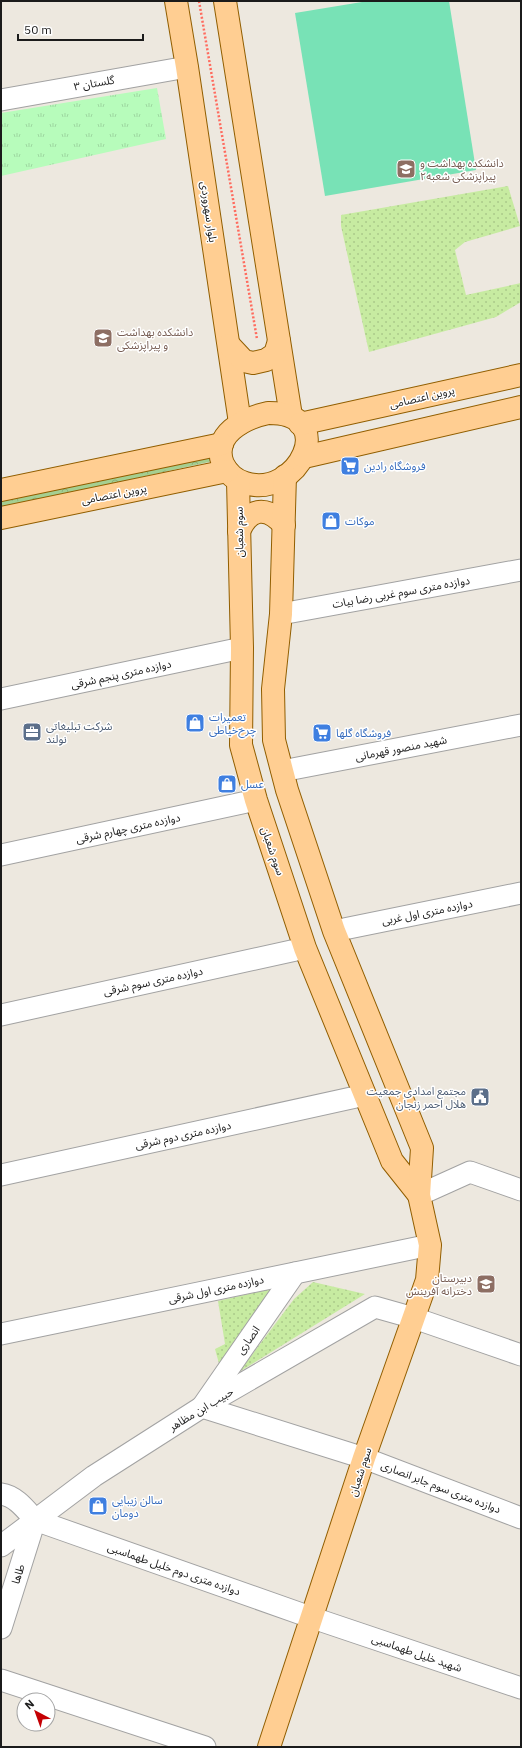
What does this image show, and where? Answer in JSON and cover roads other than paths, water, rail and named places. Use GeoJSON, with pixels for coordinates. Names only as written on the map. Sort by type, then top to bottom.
{"type":"FeatureCollection","features":[{"type":"Feature","properties":{"kind":"main road","name":"بلوار سهروردی"},"geometry":{"type":"LineString","coordinates":[[176,1],[240,423]]}},
{"type":"Feature","properties":{"kind":"main road"},"geometry":{"type":"LineString","coordinates":[[225,1],[279,341],[296,420],[306,435],[307,447],[304,457],[297,466],[285,476],[270,483],[252,485],[232,476],[220,457],[222,444],[228,433],[240,423],[256,416],[268,413],[280,413],[296,420]]}},
{"type":"Feature","properties":{"kind":"main road"},"geometry":{"type":"LineString","coordinates":[[228,346],[244,361],[253,363],[266,360],[275,354],[279,341]]}},
{"type":"Feature","properties":{"kind":"main road","name":"پروین اعتصامی"},"geometry":{"type":"LineString","coordinates":[[296,420],[521,374]]}},
{"type":"Feature","properties":{"kind":"main road"},"geometry":{"type":"LineString","coordinates":[[304,457],[521,407]]}},
{"type":"Feature","properties":{"kind":"main road"},"geometry":{"type":"LineString","coordinates":[[1,490],[222,444]]}},
{"type":"Feature","properties":{"kind":"main road","name":"پروین اعتصامی"},"geometry":{"type":"LineString","coordinates":[[1,518],[232,476]]}},
{"type":"Feature","properties":{"kind":"main road","name":"سوم شعبان"},"geometry":{"type":"LineString","coordinates":[[232,476],[239,531],[242,648],[241,745],[256,800],[305,948],[392,1161],[419,1196]]}},
{"type":"Feature","properties":{"kind":"main road","name":"سوم شعبان"},"geometry":{"type":"LineString","coordinates":[[269,1747],[313,1618],[364,1458],[428,1280],[430,1245],[419,1196],[422,1148],[334,931],[282,771],[274,740],[273,689],[281,614],[285,476]]}},
{"type":"Feature","properties":{"kind":"main road"},"geometry":{"type":"LineString","coordinates":[[239,531],[248,516],[258,512],[267,512],[277,517],[284,525]]}},
{"type":"Feature","properties":{"kind":"street","name":"گلستان ۳"},"geometry":{"type":"LineString","coordinates":[[1,100],[187,67]]}},
{"type":"Feature","properties":{"kind":"street","name":"دوازده متری سوم غربی رضا بیات"},"geometry":{"type":"LineString","coordinates":[[281,614],[521,570]]}},
{"type":"Feature","properties":{"kind":"street","name":"دوازده متری پنجم شرقی"},"geometry":{"type":"LineString","coordinates":[[1,699],[242,648]]}},
{"type":"Feature","properties":{"kind":"street","name":"شهید منصور قهرمانی"},"geometry":{"type":"LineString","coordinates":[[282,771],[521,725]]}},
{"type":"Feature","properties":{"kind":"street","name":"دوازده متری چهارم شرقی"},"geometry":{"type":"LineString","coordinates":[[1,855],[256,800]]}},
{"type":"Feature","properties":{"kind":"street","name":"دوازده متری اول غربی"},"geometry":{"type":"LineString","coordinates":[[334,931],[521,893]]}},
{"type":"Feature","properties":{"kind":"street","name":"دوازده متری سوم شرقی"},"geometry":{"type":"LineString","coordinates":[[1,1015],[305,948]]}},
{"type":"Feature","properties":{"kind":"street","name":"دوازده متری دوم شرقی"},"geometry":{"type":"LineString","coordinates":[[1,1175],[365,1095]]}},
{"type":"Feature","properties":{"kind":"street"},"geometry":{"type":"LineString","coordinates":[[419,1196],[470,1172],[521,1190]]}},
{"type":"Feature","properties":{"kind":"street","name":"دوازده متری اول شرقی"},"geometry":{"type":"LineString","coordinates":[[1,1334],[430,1245]]}},
{"type":"Feature","properties":{"kind":"street","name":"انصاری"},"geometry":{"type":"LineString","coordinates":[[202,1407],[295,1273]]}},
{"type":"Feature","properties":{"kind":"street","name":"حبیب ابن مظاهر"},"geometry":{"type":"LineString","coordinates":[[1,1546],[94,1476],[202,1407],[375,1307],[414,1318],[521,1355]]}},
{"type":"Feature","properties":{"kind":"street","name":"دوازده متری سوم جابر انصاری"},"geometry":{"type":"LineString","coordinates":[[202,1407],[364,1458],[521,1518]]}},
{"type":"Feature","properties":{"kind":"street"},"geometry":{"type":"LineString","coordinates":[[1,1494],[6,1495],[20,1503],[36,1520]]}},
{"type":"Feature","properties":{"kind":"street","name":"دوازده متری دوم خلیل طهماسبی"},"geometry":{"type":"LineString","coordinates":[[36,1520],[313,1618]]}},
{"type":"Feature","properties":{"kind":"street","name":"طاها"},"geometry":{"type":"LineString","coordinates":[[1,1628],[36,1520]]}},
{"type":"Feature","properties":{"kind":"street","name":"شهید خلیل طهماسبی"},"geometry":{"type":"LineString","coordinates":[[313,1618],[521,1688]]}},
{"type":"Feature","properties":{"kind":"street"},"geometry":{"type":"LineString","coordinates":[[1,1680],[205,1747]]}},
{"type":"Feature","properties":{"kind":"place","name":"دانشکده بهداشت و پیراپزشکى شعبه۲"},"geometry":{"type":"Point","coordinates":[406,169]}},
{"type":"Feature","properties":{"kind":"place","name":"دانشکده بهداشت و پیراپزشکی"},"geometry":{"type":"Point","coordinates":[103,338]}},
{"type":"Feature","properties":{"kind":"place","name":"فروشگاه رادین"},"geometry":{"type":"Point","coordinates":[350,466]}},
{"type":"Feature","properties":{"kind":"place","name":"موکات"},"geometry":{"type":"Point","coordinates":[331,521]}},
{"type":"Feature","properties":{"kind":"place","name":"تعمیرات چرخ‌خیاطی"},"geometry":{"type":"Point","coordinates":[195,723]}},
{"type":"Feature","properties":{"kind":"place","name":"شرکت تبلیغاتی نولند"},"geometry":{"type":"Point","coordinates":[32,732]}},
{"type":"Feature","properties":{"kind":"place","name":"فروشگاه گلها"},"geometry":{"type":"Point","coordinates":[322,733]}},
{"type":"Feature","properties":{"kind":"place","name":"عسل"},"geometry":{"type":"Point","coordinates":[227,784]}},
{"type":"Feature","properties":{"kind":"place","name":"مجتمع امدادی جمعیت هلال احمر زنجان"},"geometry":{"type":"Point","coordinates":[480,1097]}},
{"type":"Feature","properties":{"kind":"place","name":"دبیرستان دخترانه آفرینش"},"geometry":{"type":"Point","coordinates":[486,1284]}},
{"type":"Feature","properties":{"kind":"place","name":"سالن زیبایی دومان"},"geometry":{"type":"Point","coordinates":[98,1506]}}]}
